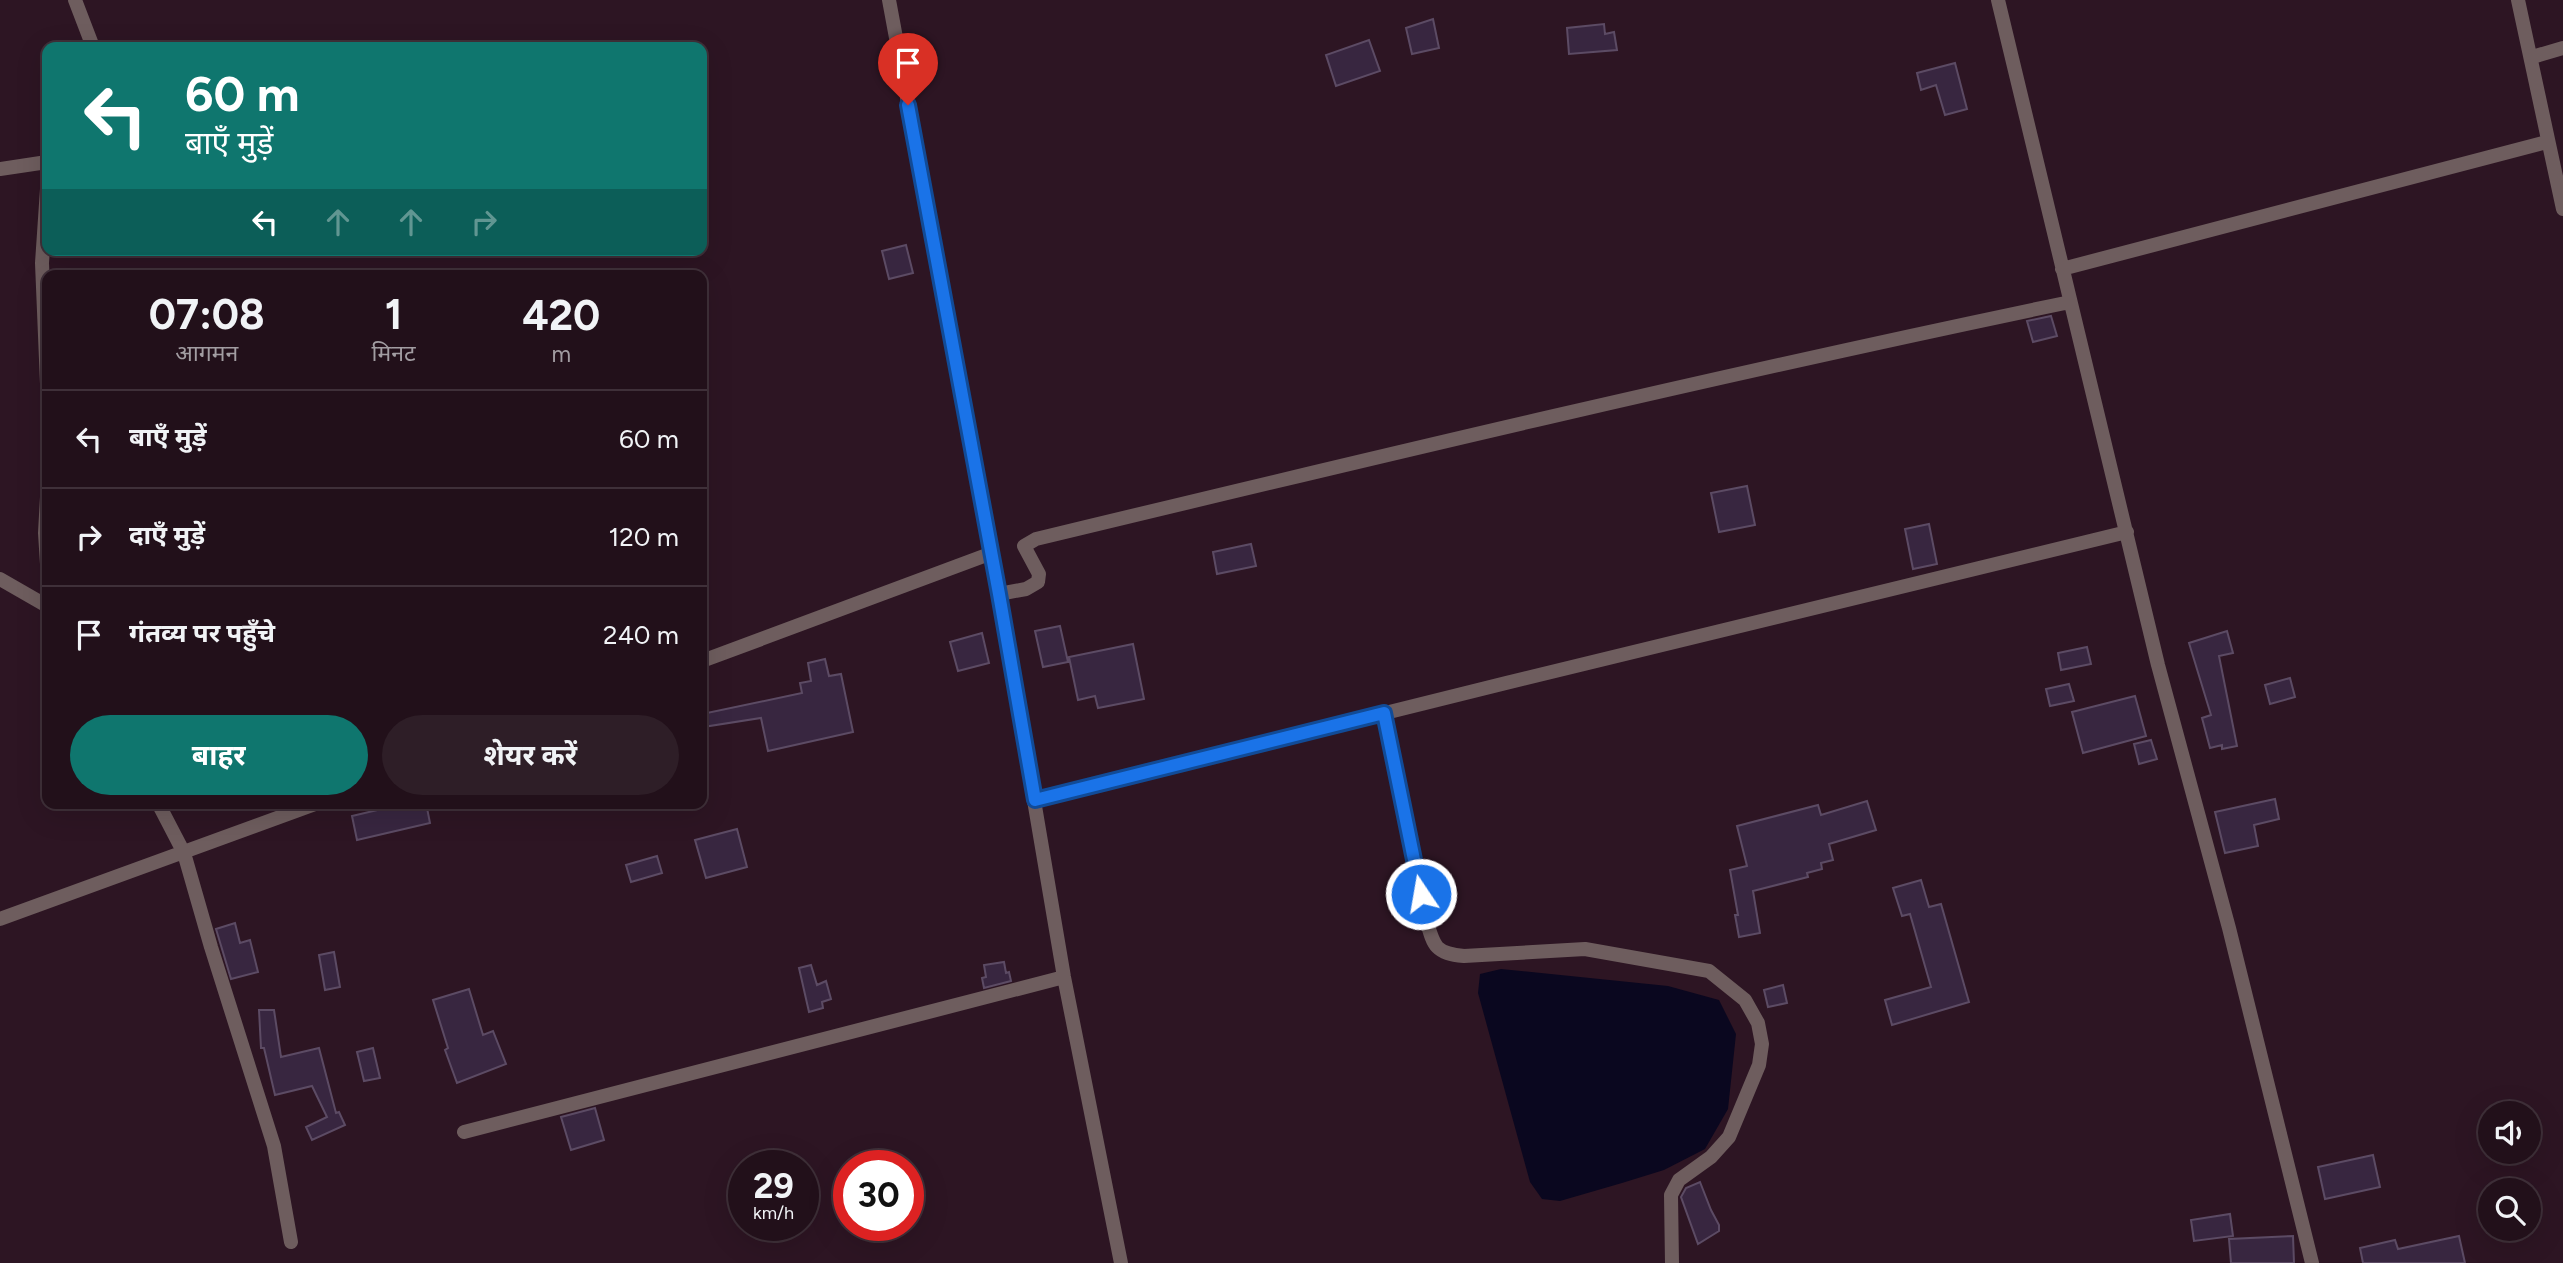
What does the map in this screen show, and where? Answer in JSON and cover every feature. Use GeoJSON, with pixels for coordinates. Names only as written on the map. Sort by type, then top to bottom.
{"type":"FeatureCollection","features":[{"type":"Feature","properties":{"kind":"street"},"geometry":{"type":"LineString","coordinates":[[75,0],[91,42]]}},
{"type":"Feature","properties":{"kind":"street"},"geometry":{"type":"LineString","coordinates":[[888,0],[992,553],[1064,977],[1121,1263]]}},
{"type":"Feature","properties":{"kind":"street"},"geometry":{"type":"LineString","coordinates":[[1998,0],[2158,665],[2229,928],[2312,1263]]}},
{"type":"Feature","properties":{"kind":"street"},"geometry":{"type":"LineString","coordinates":[[2518,0],[2563,209]]}},
{"type":"Feature","properties":{"kind":"street"},"geometry":{"type":"LineString","coordinates":[[2532,57],[2563,48]]}},
{"type":"Feature","properties":{"kind":"street"},"geometry":{"type":"LineString","coordinates":[[2062,269],[2547,142]]}},
{"type":"Feature","properties":{"kind":"street"},"geometry":{"type":"LineString","coordinates":[[0,169],[42,163]]}},
{"type":"Feature","properties":{"kind":"street"},"geometry":{"type":"LineString","coordinates":[[999,594],[1026,589],[1038,582],[1039,574],[1024,546],[1036,539],[1491,430],[2070,302]]}},
{"type":"Feature","properties":{"kind":"street"},"geometry":{"type":"LineString","coordinates":[[1035,800],[2126,532]]}},
{"type":"Feature","properties":{"kind":"street"},"geometry":{"type":"LineString","coordinates":[[707,659],[992,553]]}},
{"type":"Feature","properties":{"kind":"street"},"geometry":{"type":"LineString","coordinates":[[0,579],[42,603]]}},
{"type":"Feature","properties":{"kind":"street"},"geometry":{"type":"LineString","coordinates":[[1384,713],[1426,919],[1438,949],[1446,954],[1464,956],[1585,949],[1709,971],[1745,1000],[1758,1023],[1762,1044],[1759,1065],[1729,1137],[1711,1157],[1679,1180],[1671,1195],[1672,1263]]}},
{"type":"Feature","properties":{"kind":"street"},"geometry":{"type":"LineString","coordinates":[[161,809],[184,853],[274,1146],[291,1242]]}},
{"type":"Feature","properties":{"kind":"street"},"geometry":{"type":"LineString","coordinates":[[0,919],[301,809]]}},
{"type":"Feature","properties":{"kind":"street"},"geometry":{"type":"LineString","coordinates":[[464,1132],[1064,977]]}},
{"type":"Feature","properties":{"kind":"water"},"geometry":{"type":"Polygon","coordinates":[[[1501,969],[1668,986],[1719,1000],[1736,1034],[1728,1109],[1705,1149],[1664,1170],[1622,1183],[1560,1201],[1542,1199],[1530,1182],[1478,993],[1480,974],[1501,969]]]}},
{"type":"Feature","properties":{"kind":"building"},"geometry":{"type":"Polygon","coordinates":[[[1433,19],[1439,48],[1412,54],[1406,28],[1433,19]]]}},
{"type":"Feature","properties":{"kind":"building"},"geometry":{"type":"Polygon","coordinates":[[[1604,24],[1605,34],[1614,32],[1617,50],[1569,54],[1567,28],[1604,24]]]}},
{"type":"Feature","properties":{"kind":"building"},"geometry":{"type":"Polygon","coordinates":[[[1369,40],[1380,71],[1336,86],[1326,55],[1369,40]]]}},
{"type":"Feature","properties":{"kind":"building"},"geometry":{"type":"Polygon","coordinates":[[[1955,63],[1967,109],[1945,115],[1936,85],[1921,90],[1917,73],[1955,63]]]}},
{"type":"Feature","properties":{"kind":"building"},"geometry":{"type":"Polygon","coordinates":[[[906,245],[913,273],[889,279],[882,251],[906,245]]]}},
{"type":"Feature","properties":{"kind":"building"},"geometry":{"type":"Polygon","coordinates":[[[2051,316],[2057,336],[2033,342],[2027,321],[2051,316]]]}},
{"type":"Feature","properties":{"kind":"building"},"geometry":{"type":"Polygon","coordinates":[[[1747,486],[1755,525],[1719,532],[1711,493],[1747,486]]]}},
{"type":"Feature","properties":{"kind":"building"},"geometry":{"type":"Polygon","coordinates":[[[1929,524],[1937,564],[1913,569],[1905,529],[1929,524]]]}},
{"type":"Feature","properties":{"kind":"building"},"geometry":{"type":"Polygon","coordinates":[[[1251,544],[1256,566],[1217,574],[1213,552],[1251,544]]]}},
{"type":"Feature","properties":{"kind":"building"},"geometry":{"type":"Polygon","coordinates":[[[1060,626],[1068,662],[1043,667],[1035,631],[1060,626]]]}},
{"type":"Feature","properties":{"kind":"building"},"geometry":{"type":"Polygon","coordinates":[[[2227,631],[2233,653],[2219,656],[2237,746],[2222,749],[2222,745],[2210,748],[2202,718],[2211,715],[2189,643],[2227,631]]]}},
{"type":"Feature","properties":{"kind":"building"},"geometry":{"type":"Polygon","coordinates":[[[982,633],[989,663],[958,671],[950,642],[982,633]]]}},
{"type":"Feature","properties":{"kind":"building"},"geometry":{"type":"Polygon","coordinates":[[[1133,644],[1144,699],[1098,708],[1095,696],[1078,700],[1069,657],[1133,644]]]}},
{"type":"Feature","properties":{"kind":"building"},"geometry":{"type":"Polygon","coordinates":[[[2087,647],[2091,664],[2061,670],[2058,653],[2087,647]]]}},
{"type":"Feature","properties":{"kind":"building"},"geometry":{"type":"Polygon","coordinates":[[[825,659],[829,676],[841,674],[853,732],[768,751],[761,718],[707,726],[707,713],[802,693],[800,683],[811,681],[808,663],[825,659]]]}},
{"type":"Feature","properties":{"kind":"building"},"geometry":{"type":"Polygon","coordinates":[[[2290,678],[2295,697],[2270,704],[2265,685],[2290,678]]]}},
{"type":"Feature","properties":{"kind":"building"},"geometry":{"type":"Polygon","coordinates":[[[2069,684],[2074,701],[2050,706],[2046,689],[2069,684]]]}},
{"type":"Feature","properties":{"kind":"building"},"geometry":{"type":"Polygon","coordinates":[[[2135,696],[2146,736],[2083,753],[2072,712],[2135,696]]]}},
{"type":"Feature","properties":{"kind":"building"},"geometry":{"type":"Polygon","coordinates":[[[2151,740],[2157,759],[2139,764],[2134,744],[2151,740]]]}},
{"type":"Feature","properties":{"kind":"building"},"geometry":{"type":"Polygon","coordinates":[[[2275,799],[2279,819],[2254,825],[2258,846],[2225,853],[2215,812],[2275,799]]]}},
{"type":"Feature","properties":{"kind":"building"},"geometry":{"type":"Polygon","coordinates":[[[1867,801],[1876,830],[1829,844],[1833,860],[1821,863],[1822,869],[1807,873],[1808,877],[1753,891],[1760,933],[1739,937],[1730,870],[1747,866],[1737,826],[1818,805],[1821,815],[1867,801]]]}},
{"type":"Feature","properties":{"kind":"building"},"geometry":{"type":"Polygon","coordinates":[[[382,809],[427,809],[430,823],[357,840],[352,816],[382,809]]]}},
{"type":"Feature","properties":{"kind":"building"},"geometry":{"type":"Polygon","coordinates":[[[737,829],[747,867],[706,878],[695,840],[737,829]]]}},
{"type":"Feature","properties":{"kind":"building"},"geometry":{"type":"Polygon","coordinates":[[[657,856],[662,873],[631,882],[626,865],[657,856]]]}},
{"type":"Feature","properties":{"kind":"building"},"geometry":{"type":"Polygon","coordinates":[[[1921,880],[1929,907],[1941,904],[1969,1002],[1892,1025],[1885,1000],[1931,987],[1910,914],[1902,916],[1893,888],[1921,880]]]}},
{"type":"Feature","properties":{"kind":"building"},"geometry":{"type":"Polygon","coordinates":[[[235,923],[240,943],[250,940],[258,972],[231,979],[216,929],[235,923]]]}},
{"type":"Feature","properties":{"kind":"building"},"geometry":{"type":"Polygon","coordinates":[[[334,952],[340,987],[325,990],[319,955],[334,952]]]}},
{"type":"Feature","properties":{"kind":"building"},"geometry":{"type":"Polygon","coordinates":[[[1004,962],[1011,981],[984,988],[984,965],[1004,962]]]}},
{"type":"Feature","properties":{"kind":"building"},"geometry":{"type":"Polygon","coordinates":[[[811,965],[817,985],[826,981],[831,999],[822,1002],[823,1008],[809,1012],[799,968],[811,965]]]}},
{"type":"Feature","properties":{"kind":"building"},"geometry":{"type":"Polygon","coordinates":[[[1783,985],[1787,1003],[1768,1007],[1764,990],[1783,985]]]}},
{"type":"Feature","properties":{"kind":"building"},"geometry":{"type":"Polygon","coordinates":[[[469,989],[483,1035],[493,1031],[506,1064],[457,1083],[445,1050],[448,1048],[433,1000],[469,989]]]}},
{"type":"Feature","properties":{"kind":"building"},"geometry":{"type":"Polygon","coordinates":[[[259,1010],[274,1010],[281,1057],[319,1048],[336,1113],[339,1112],[345,1125],[312,1140],[306,1127],[327,1117],[312,1086],[275,1095],[264,1048],[261,1048],[259,1010]]]}},
{"type":"Feature","properties":{"kind":"building"},"geometry":{"type":"Polygon","coordinates":[[[373,1048],[380,1078],[364,1081],[357,1052],[373,1048]]]}},
{"type":"Feature","properties":{"kind":"building"},"geometry":{"type":"Polygon","coordinates":[[[595,1108],[604,1140],[571,1150],[561,1117],[595,1108]]]}},
{"type":"Feature","properties":{"kind":"building"},"geometry":{"type":"Polygon","coordinates":[[[2373,1155],[2380,1187],[2325,1199],[2318,1167],[2373,1155]]]}},
{"type":"Feature","properties":{"kind":"building"},"geometry":{"type":"Polygon","coordinates":[[[1700,1182],[1719,1225],[1719,1231],[1698,1244],[1681,1197],[1686,1188],[1700,1182]]]}},
{"type":"Feature","properties":{"kind":"building"},"geometry":{"type":"Polygon","coordinates":[[[2230,1214],[2233,1236],[2194,1241],[2191,1220],[2230,1214]]]}},
{"type":"Feature","properties":{"kind":"building"},"geometry":{"type":"Polygon","coordinates":[[[2293,1236],[2294,1263],[2231,1263],[2229,1239],[2293,1236]]]}},
{"type":"Feature","properties":{"kind":"building"},"geometry":{"type":"Polygon","coordinates":[[[2459,1236],[2465,1263],[2363,1263],[2360,1248],[2395,1240],[2398,1249],[2459,1236]]]}},
{"type":"Feature","properties":{"kind":"route"},"geometry":{"type":"LineString","coordinates":[[908,105],[1035,800],[1384,713],[1421,894]]}}]}
